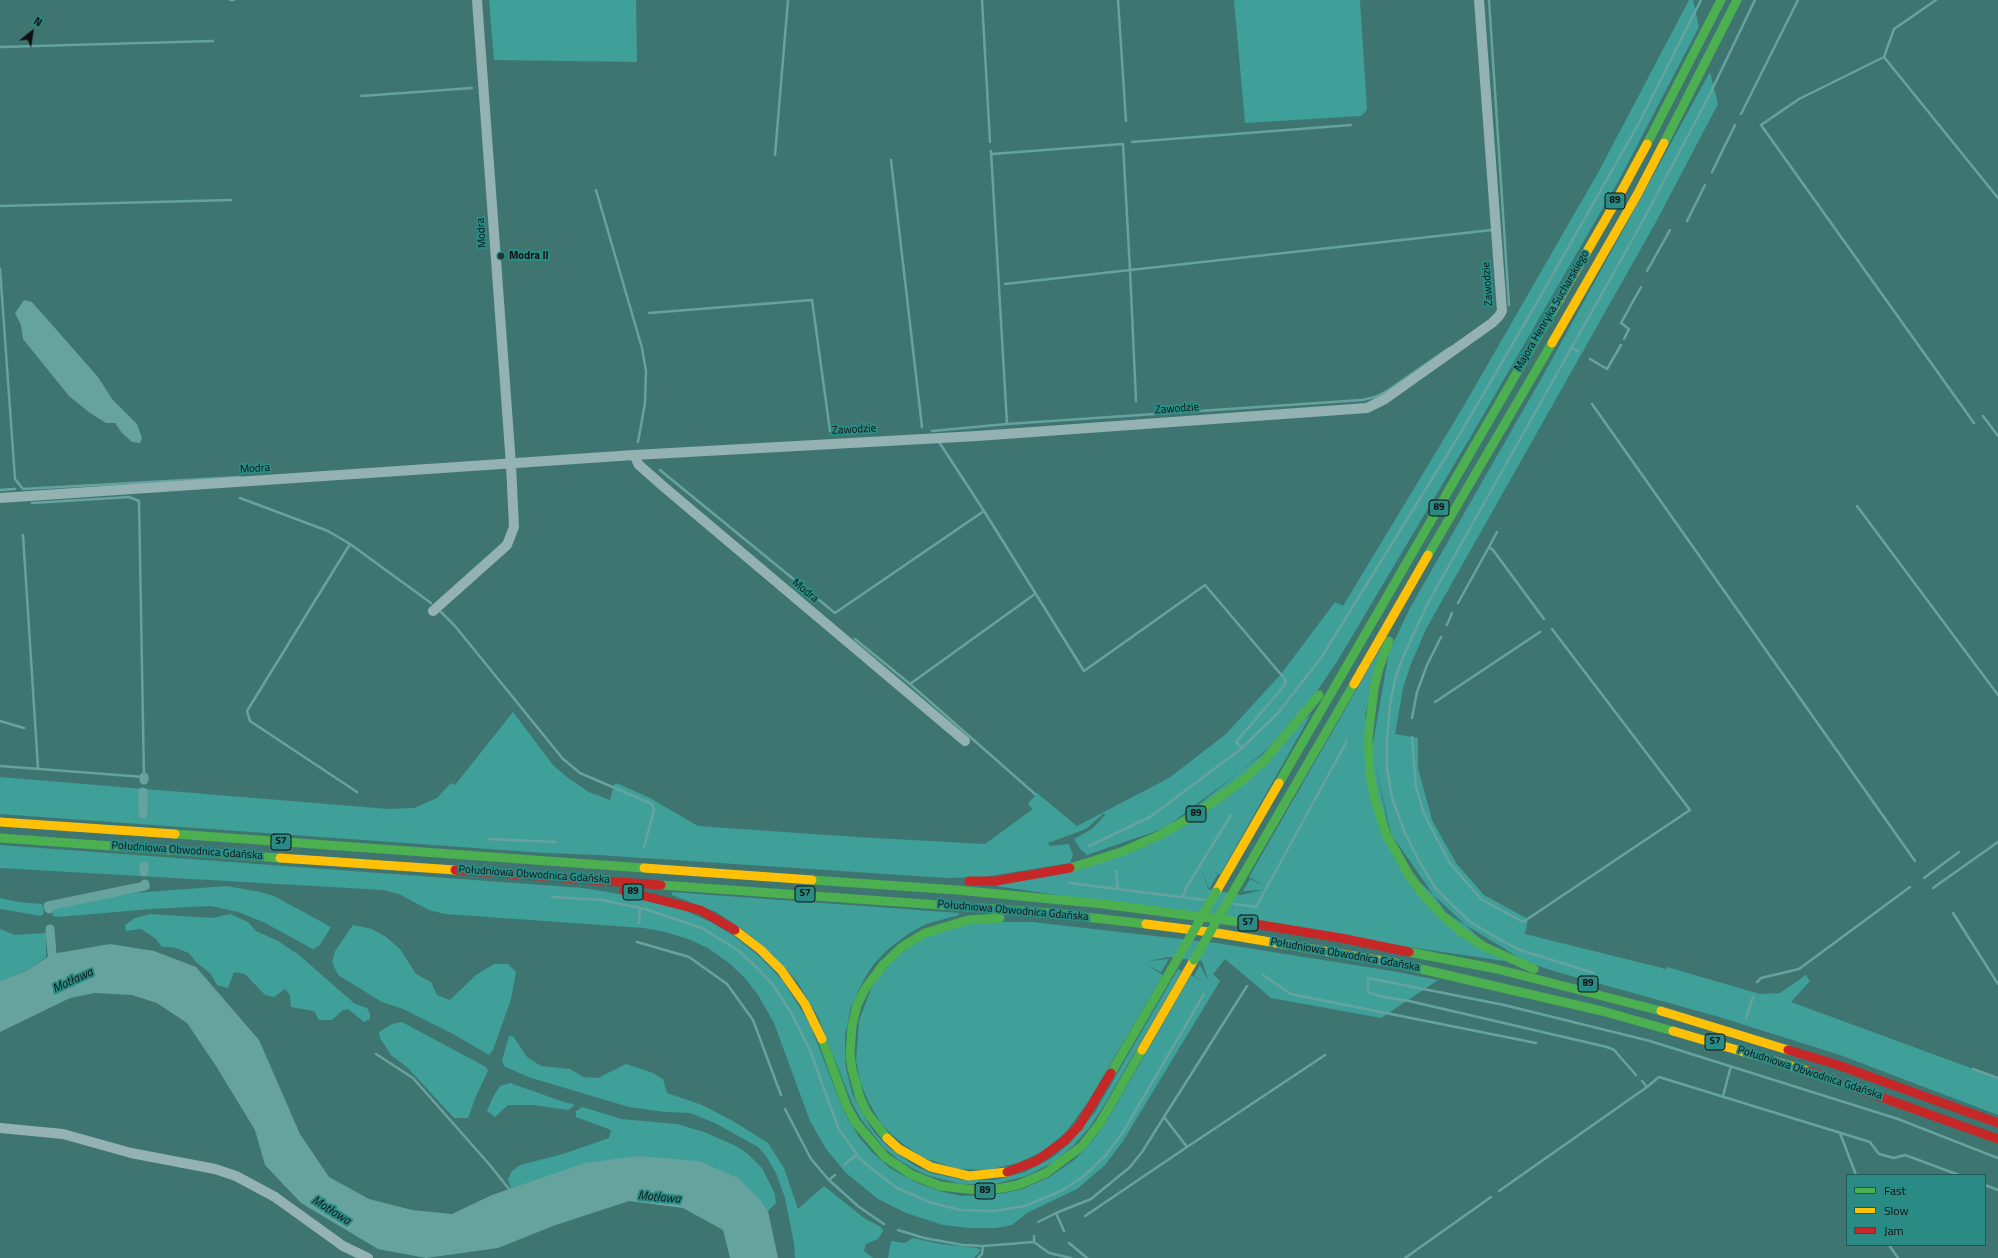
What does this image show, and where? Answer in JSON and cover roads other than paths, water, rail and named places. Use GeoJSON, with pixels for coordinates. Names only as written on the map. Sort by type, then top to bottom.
{"type":"FeatureCollection","features":[{"type":"Feature","properties":{"kind":"highway","name":"Majora Henryka Sucharskiego"},"geometry":{"type":"LineString","coordinates":[[1375,617],[1644,150],[1721,0]]}},
{"type":"Feature","properties":{"kind":"highway","name":"Majora Henryka Sucharskiego"},"geometry":{"type":"LineString","coordinates":[[1413,581],[1637,195],[1696,84],[1737,0]]}},
{"type":"Feature","properties":{"kind":"highway","name":"89"},"geometry":{"type":"LineString","coordinates":[[558,877],[583,885],[631,892],[681,904],[715,918],[747,939],[781,970],[805,1004],[824,1043],[847,1107],[856,1123],[874,1146],[885,1157],[912,1175],[940,1186],[958,1189],[985,1190],[1018,1185],[1046,1173],[1082,1146],[1100,1123],[1413,581]]}},
{"type":"Feature","properties":{"kind":"highway","name":"89"},"geometry":{"type":"LineString","coordinates":[[1413,581],[1402,614],[1379,668],[1370,713],[1368,758],[1370,775],[1382,824],[1391,844],[1408,875],[1422,893],[1442,915],[1463,933],[1485,947],[1530,968],[1595,986],[1617,999]]}},
{"type":"Feature","properties":{"kind":"highway","name":"89"},"geometry":{"type":"LineString","coordinates":[[873,884],[902,879],[976,881],[1030,877],[1061,871],[1101,860],[1135,847],[1162,834],[1224,795],[1264,760],[1309,708],[1332,677],[1357,635],[1375,617]]}},
{"type":"Feature","properties":{"kind":"highway","name":"89"},"geometry":{"type":"LineString","coordinates":[[1051,914],[1023,918],[968,920],[935,929],[916,938],[892,955],[865,989],[857,1005],[852,1026],[850,1054],[852,1069],[860,1098],[867,1113],[891,1142],[915,1159],[931,1167],[952,1174],[969,1176],[1009,1172],[1026,1166],[1049,1153],[1079,1126],[1375,617]]}},
{"type":"Feature","properties":{"kind":"highway","name":"Południowa Obwodnica Gdańska"},"geometry":{"type":"LineString","coordinates":[[0,822],[873,884],[1103,904],[1281,928],[1456,960],[1617,999],[1682,1017],[1835,1064],[1998,1123]]}},
{"type":"Feature","properties":{"kind":"highway","name":"Południowa Obwodnica Gdańska"},"geometry":{"type":"LineString","coordinates":[[0,838],[886,900],[1051,914],[1217,933],[1355,955],[1536,994],[1647,1023],[1800,1068],[1892,1099],[1998,1139]]}},
{"type":"Feature","properties":{"kind":"street","name":"Modra"},"geometry":{"type":"LineString","coordinates":[[433,610],[507,545],[514,527],[511,465],[477,0]]}},
{"type":"Feature","properties":{"kind":"street","name":"Zawodzie"},"geometry":{"type":"LineString","coordinates":[[511,465],[634,455],[985,435],[1367,408],[1381,402],[1492,323],[1502,312],[1479,0]]}},
{"type":"Feature","properties":{"kind":"street","name":"Modra"},"geometry":{"type":"LineString","coordinates":[[634,455],[639,465],[649,474],[964,741]]}},
{"type":"Feature","properties":{"kind":"street","name":"Modra"},"geometry":{"type":"LineString","coordinates":[[0,498],[511,465]]}},
{"type":"Feature","properties":{"kind":"street"},"geometry":{"type":"LineString","coordinates":[[0,1128],[57,1133],[131,1153],[215,1169],[236,1176],[275,1197],[344,1246],[368,1258]]}},
{"type":"Feature","properties":{"kind":"water"},"geometry":{"type":"Polygon","coordinates":[[[24,300],[32,302],[98,377],[112,399],[137,424],[142,438],[140,443],[132,442],[122,433],[115,423],[106,423],[90,413],[69,396],[23,339],[21,325],[15,313],[24,300]]]}},
{"type":"Feature","properties":{"kind":"water","name":"Motława"},"geometry":{"type":"Polygon","coordinates":[[[110,944],[154,951],[196,967],[259,1040],[300,1134],[329,1177],[369,1199],[412,1210],[452,1214],[492,1195],[585,1163],[639,1156],[699,1161],[738,1178],[761,1201],[768,1211],[778,1258],[730,1258],[723,1230],[683,1208],[629,1201],[553,1226],[498,1248],[426,1258],[378,1249],[301,1203],[265,1165],[255,1130],[216,1066],[187,1023],[157,1003],[132,995],[94,993],[70,998],[0,1032],[0,981],[26,971],[52,954],[110,944]]]}},
{"type":"Feature","properties":{"kind":"waterway"},"geometry":{"type":"LineString","coordinates":[[775,155],[788,0]]}},
{"type":"Feature","properties":{"kind":"waterway"},"geometry":{"type":"LineString","coordinates":[[982,0],[990,142]]}},
{"type":"Feature","properties":{"kind":"waterway"},"geometry":{"type":"LineString","coordinates":[[1118,0],[1126,121]]}},
{"type":"Feature","properties":{"kind":"waterway"},"geometry":{"type":"LineString","coordinates":[[1489,0],[1509,305]]}},
{"type":"Feature","properties":{"kind":"waterway"},"geometry":{"type":"LineString","coordinates":[[1089,846],[1150,817],[1242,748],[1277,714],[1321,658],[1463,429],[1536,304],[1639,123],[1701,0]]}},
{"type":"Feature","properties":{"kind":"waterway"},"geometry":{"type":"LineString","coordinates":[[1594,973],[1520,950],[1497,938],[1469,921],[1436,889],[1419,861],[1405,833],[1392,798],[1387,768],[1387,739],[1390,705],[1395,680],[1402,659],[1429,601],[1640,226],[1708,98],[1755,0]]}},
{"type":"Feature","properties":{"kind":"waterway"},"geometry":{"type":"LineString","coordinates":[[1741,114],[1798,0]]}},
{"type":"Feature","properties":{"kind":"waterway"},"geometry":{"type":"LineString","coordinates":[[1936,0],[1894,29],[1884,57],[1998,198]]}},
{"type":"Feature","properties":{"kind":"waterway"},"geometry":{"type":"LineString","coordinates":[[0,47],[213,41]]}},
{"type":"Feature","properties":{"kind":"waterway"},"geometry":{"type":"LineString","coordinates":[[1884,57],[1799,99],[1761,125],[1974,423]]}},
{"type":"Feature","properties":{"kind":"waterway"},"geometry":{"type":"LineString","coordinates":[[361,96],[472,88]]}},
{"type":"Feature","properties":{"kind":"waterway"},"geometry":{"type":"LineString","coordinates":[[1132,142],[1351,125]]}},
{"type":"Feature","properties":{"kind":"waterway"},"geometry":{"type":"LineString","coordinates":[[1712,172],[1735,125]]}},
{"type":"Feature","properties":{"kind":"waterway"},"geometry":{"type":"LineString","coordinates":[[992,154],[1123,144],[1130,270],[1005,284]]}},
{"type":"Feature","properties":{"kind":"waterway"},"geometry":{"type":"LineString","coordinates":[[932,431],[1007,424],[991,151]]}},
{"type":"Feature","properties":{"kind":"waterway"},"geometry":{"type":"LineString","coordinates":[[891,160],[922,427]]}},
{"type":"Feature","properties":{"kind":"waterway"},"geometry":{"type":"LineString","coordinates":[[1687,221],[1705,185]]}},
{"type":"Feature","properties":{"kind":"waterway"},"geometry":{"type":"LineString","coordinates":[[596,190],[642,348],[646,371],[645,403],[638,442]]}},
{"type":"Feature","properties":{"kind":"waterway"},"geometry":{"type":"LineString","coordinates":[[0,206],[231,200]]}},
{"type":"Feature","properties":{"kind":"waterway"},"geometry":{"type":"LineString","coordinates":[[1136,401],[1130,270],[1492,230]]}},
{"type":"Feature","properties":{"kind":"waterway"},"geometry":{"type":"LineString","coordinates":[[1647,271],[1670,230]]}},
{"type":"Feature","properties":{"kind":"waterway"},"geometry":{"type":"LineString","coordinates":[[0,269],[15,479],[23,489],[240,477]]}},
{"type":"Feature","properties":{"kind":"waterway"},"geometry":{"type":"LineString","coordinates":[[1624,339],[1629,329],[1621,323],[1641,287]]}},
{"type":"Feature","properties":{"kind":"waterway"},"geometry":{"type":"LineString","coordinates":[[649,313],[812,300],[830,431]]}},
{"type":"Feature","properties":{"kind":"waterway"},"geometry":{"type":"LineString","coordinates":[[1590,359],[1607,369],[1621,345]]}},
{"type":"Feature","properties":{"kind":"waterway"},"geometry":{"type":"LineString","coordinates":[[1007,424],[1362,400],[1375,397],[1387,391],[1449,348]]}},
{"type":"Feature","properties":{"kind":"waterway"},"geometry":{"type":"LineString","coordinates":[[1571,348],[1578,351]]}},
{"type":"Feature","properties":{"kind":"waterway"},"geometry":{"type":"LineString","coordinates":[[1592,404],[1915,861]]}},
{"type":"Feature","properties":{"kind":"waterway"},"geometry":{"type":"LineString","coordinates":[[1983,416],[1998,436]]}},
{"type":"Feature","properties":{"kind":"waterway"},"geometry":{"type":"LineString","coordinates":[[939,442],[1084,671],[1205,585],[1286,682],[1236,742],[1242,748]]}},
{"type":"Feature","properties":{"kind":"waterway"},"geometry":{"type":"LineString","coordinates":[[660,470],[835,613],[984,511]]}},
{"type":"Feature","properties":{"kind":"waterway"},"geometry":{"type":"LineString","coordinates":[[0,490],[15,489]]}},
{"type":"Feature","properties":{"kind":"waterway"},"geometry":{"type":"LineString","coordinates":[[0,766],[144,777],[139,501],[129,497],[32,503]]}},
{"type":"Feature","properties":{"kind":"waterway"},"geometry":{"type":"LineString","coordinates":[[240,498],[328,531],[350,544],[431,603]]}},
{"type":"Feature","properties":{"kind":"waterway"},"geometry":{"type":"LineString","coordinates":[[1857,506],[1998,695]]}},
{"type":"Feature","properties":{"kind":"waterway"},"geometry":{"type":"LineString","coordinates":[[1497,532],[1489,547],[1493,550],[1544,619]]}},
{"type":"Feature","properties":{"kind":"waterway"},"geometry":{"type":"LineString","coordinates":[[23,535],[38,768]]}},
{"type":"Feature","properties":{"kind":"waterway"},"geometry":{"type":"LineString","coordinates":[[350,544],[247,711],[250,721],[357,792]]}},
{"type":"Feature","properties":{"kind":"waterway"},"geometry":{"type":"LineString","coordinates":[[1458,603],[1489,547]]}},
{"type":"Feature","properties":{"kind":"waterway"},"geometry":{"type":"LineString","coordinates":[[910,684],[1035,594]]}},
{"type":"Feature","properties":{"kind":"waterway"},"geometry":{"type":"LineString","coordinates":[[441,612],[455,626],[563,759],[580,773],[652,804],[654,810],[644,847]]}},
{"type":"Feature","properties":{"kind":"waterway"},"geometry":{"type":"LineString","coordinates":[[1447,625],[1452,613]]}},
{"type":"Feature","properties":{"kind":"waterway"},"geometry":{"type":"LineString","coordinates":[[1412,737],[1416,787],[1424,814],[1449,862],[1481,899],[1523,922],[1690,810],[1552,629]]}},
{"type":"Feature","properties":{"kind":"waterway"},"geometry":{"type":"LineString","coordinates":[[1435,702],[1540,632]]}},
{"type":"Feature","properties":{"kind":"waterway"},"geometry":{"type":"LineString","coordinates":[[1412,718],[1417,692],[1427,665],[1441,637]]}},
{"type":"Feature","properties":{"kind":"waterway"},"geometry":{"type":"LineString","coordinates":[[855,639],[910,684],[1035,794]]}},
{"type":"Feature","properties":{"kind":"waterway"},"geometry":{"type":"LineString","coordinates":[[0,721],[24,728]]}},
{"type":"Feature","properties":{"kind":"waterway"},"geometry":{"type":"LineString","coordinates":[[1234,904],[1256,907],[1347,741]]}},
{"type":"Feature","properties":{"kind":"waterway"},"geometry":{"type":"LineString","coordinates":[[143,792],[143,814]]}},
{"type":"Feature","properties":{"kind":"waterway"},"geometry":{"type":"LineString","coordinates":[[1183,896],[1186,888],[1231,815]]}},
{"type":"Feature","properties":{"kind":"waterway"},"geometry":{"type":"LineString","coordinates":[[489,839],[556,842]]}},
{"type":"Feature","properties":{"kind":"waterway"},"geometry":{"type":"LineString","coordinates":[[1933,888],[1998,842]]}},
{"type":"Feature","properties":{"kind":"waterway"},"geometry":{"type":"LineString","coordinates":[[1924,878],[1959,852]]}},
{"type":"Feature","properties":{"kind":"waterway"},"geometry":{"type":"LineString","coordinates":[[144,866],[144,872]]}},
{"type":"Feature","properties":{"kind":"waterway"},"geometry":{"type":"LineString","coordinates":[[1116,871],[1118,889]]}},
{"type":"Feature","properties":{"kind":"waterway"},"geometry":{"type":"LineString","coordinates":[[1070,883],[1205,900]]}},
{"type":"Feature","properties":{"kind":"waterway"},"geometry":{"type":"LineString","coordinates":[[49,909],[48,906],[145,886],[145,884]]}},
{"type":"Feature","properties":{"kind":"waterway"},"geometry":{"type":"LineString","coordinates":[[1757,982],[1761,978],[1799,969],[1910,887]]}},
{"type":"Feature","properties":{"kind":"waterway"},"geometry":{"type":"LineString","coordinates":[[552,897],[602,900],[645,909],[702,928],[739,951],[773,985],[791,1012],[810,1050],[839,1130],[857,1154]]}},
{"type":"Feature","properties":{"kind":"waterway"},"geometry":{"type":"LineString","coordinates":[[639,923],[640,908]]}},
{"type":"Feature","properties":{"kind":"waterway"},"geometry":{"type":"LineString","coordinates":[[1953,913],[1998,984]]}},
{"type":"Feature","properties":{"kind":"waterway"},"geometry":{"type":"LineString","coordinates":[[50,929],[52,954]]}},
{"type":"Feature","properties":{"kind":"waterway"},"geometry":{"type":"LineString","coordinates":[[637,942],[689,957],[727,984],[753,1020],[781,1095]]}},
{"type":"Feature","properties":{"kind":"waterway"},"geometry":{"type":"LineString","coordinates":[[1263,975],[1291,994],[1536,1043]]}},
{"type":"Feature","properties":{"kind":"waterway"},"geometry":{"type":"LineString","coordinates":[[1636,1075],[1614,1050],[1607,1047],[1409,1001],[1379,996],[1368,992],[1368,978],[1504,1005],[1650,1041],[1898,1119],[1998,1158]]}},
{"type":"Feature","properties":{"kind":"waterway"},"geometry":{"type":"LineString","coordinates":[[1164,1117],[1247,986]]}},
{"type":"Feature","properties":{"kind":"waterway"},"geometry":{"type":"LineString","coordinates":[[844,1165],[856,1155],[897,1188],[929,1202],[960,1210],[994,1211],[1025,1206],[1061,1191],[1084,1176],[1105,1156],[1123,1132],[1204,994]]}},
{"type":"Feature","properties":{"kind":"waterway"},"geometry":{"type":"LineString","coordinates":[[1746,1018],[1753,997]]}},
{"type":"Feature","properties":{"kind":"waterway"},"geometry":{"type":"LineString","coordinates":[[376,1054],[413,1078],[489,1164],[509,1189]]}},
{"type":"Feature","properties":{"kind":"waterway"},"geometry":{"type":"LineString","coordinates":[[1187,1147],[1325,1055]]}},
{"type":"Feature","properties":{"kind":"waterway"},"geometry":{"type":"LineString","coordinates":[[1723,1096],[1731,1066]]}},
{"type":"Feature","properties":{"kind":"waterway"},"geometry":{"type":"LineString","coordinates":[[1973,1069],[1998,1078]]}},
{"type":"Feature","properties":{"kind":"waterway"},"geometry":{"type":"LineString","coordinates":[[1642,1081],[1647,1087],[1659,1077],[1870,1142],[1879,1154],[1894,1158],[1905,1155],[1956,1174]]}},
{"type":"Feature","properties":{"kind":"waterway"},"geometry":{"type":"LineString","coordinates":[[1499,1191],[1647,1087]]}},
{"type":"Feature","properties":{"kind":"waterway"},"geometry":{"type":"LineString","coordinates":[[785,1109],[811,1159],[829,1180]]}},
{"type":"Feature","properties":{"kind":"waterway"},"geometry":{"type":"LineString","coordinates":[[1056,1213],[1091,1199],[1130,1167],[1142,1152],[1164,1117],[1187,1147],[1085,1216]]}},
{"type":"Feature","properties":{"kind":"waterway"},"geometry":{"type":"LineString","coordinates":[[1840,1133],[1856,1174]]}},
{"type":"Feature","properties":{"kind":"waterway"},"geometry":{"type":"LineString","coordinates":[[835,1175],[829,1180],[859,1207],[884,1224]]}},
{"type":"Feature","properties":{"kind":"waterway"},"geometry":{"type":"LineString","coordinates":[[1986,1185],[1998,1190]]}},
{"type":"Feature","properties":{"kind":"waterway"},"geometry":{"type":"LineString","coordinates":[[1405,1258],[1491,1197]]}},
{"type":"Feature","properties":{"kind":"waterway"},"geometry":{"type":"LineString","coordinates":[[1038,1222],[1056,1213],[1064,1231]]}},
{"type":"Feature","properties":{"kind":"waterway"},"geometry":{"type":"LineString","coordinates":[[898,1230],[924,1238],[963,1245],[983,1246],[1034,1242]]}},
{"type":"Feature","properties":{"kind":"waterway"},"geometry":{"type":"LineString","coordinates":[[1034,1236],[1034,1242],[1049,1253],[1071,1258]]}},
{"type":"Feature","properties":{"kind":"waterway"},"geometry":{"type":"LineString","coordinates":[[1069,1243],[1087,1258]]}},
{"type":"Feature","properties":{"kind":"waterway"},"geometry":{"type":"LineString","coordinates":[[978,1258],[982,1254],[983,1246]]}},
{"type":"Feature","properties":{"kind":"waterway"},"geometry":{"type":"LineString","coordinates":[[1890,1246],[1898,1258]]}},
{"type":"Feature","properties":{"kind":"place","name":"Modra II"},"geometry":{"type":"Point","coordinates":[501,256]}}]}
